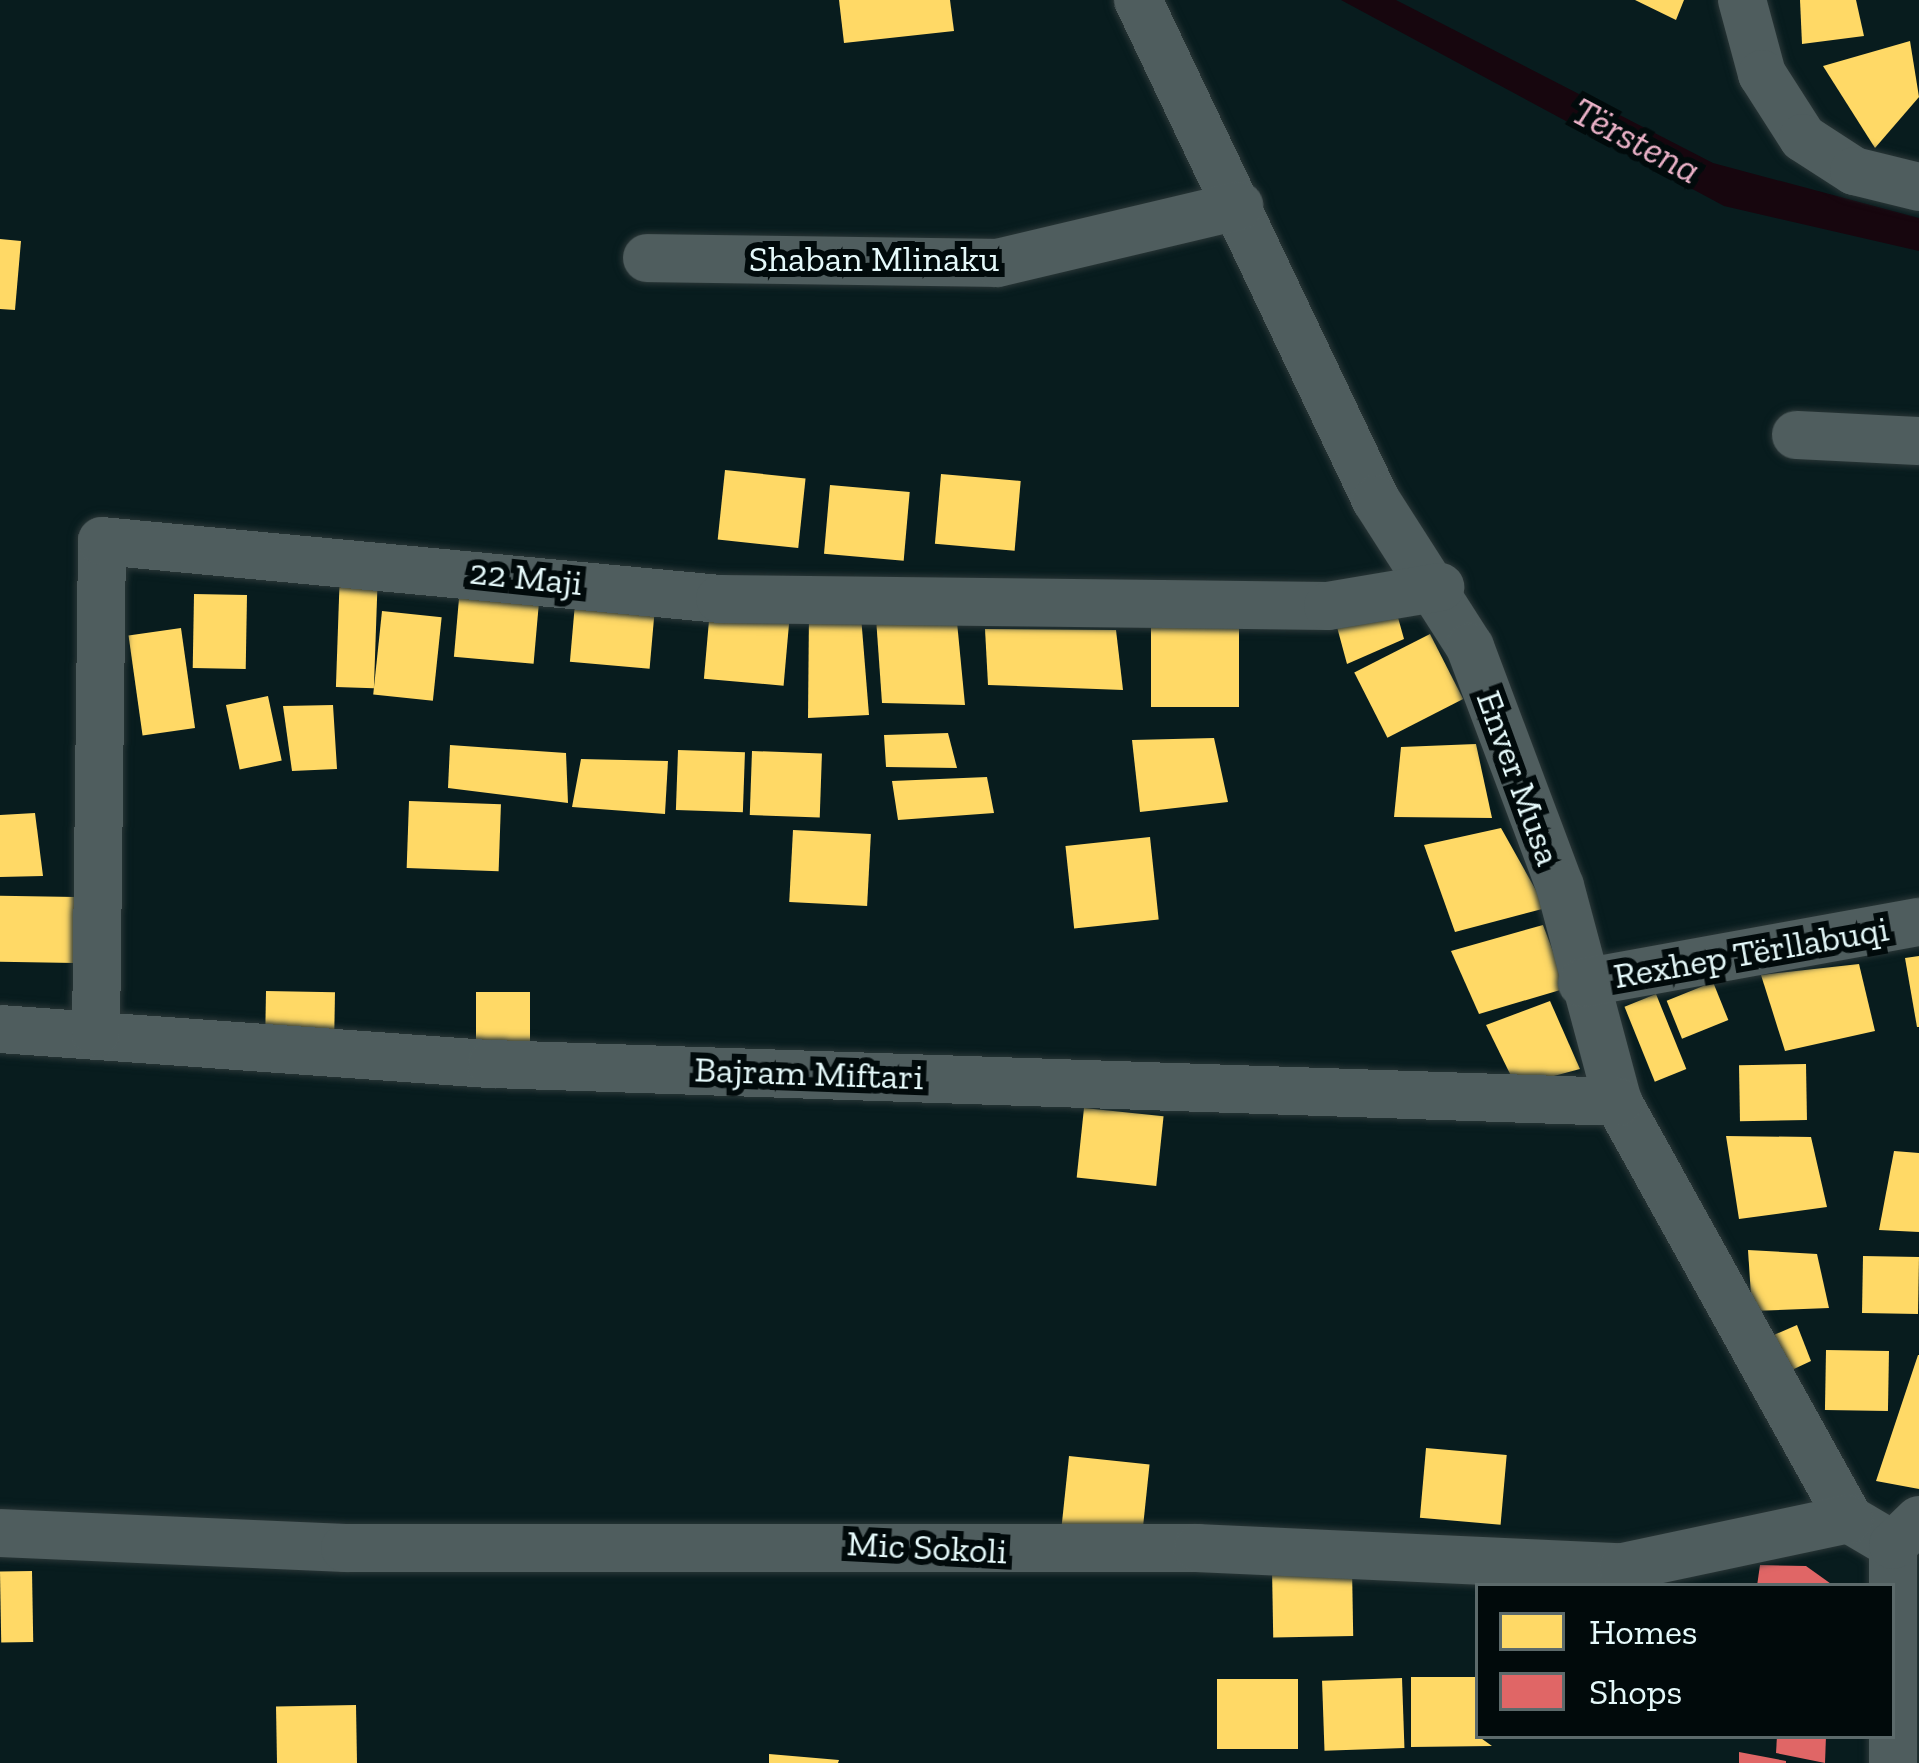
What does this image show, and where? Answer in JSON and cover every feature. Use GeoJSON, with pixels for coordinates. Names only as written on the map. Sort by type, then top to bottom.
{"type":"FeatureCollection","features":[{"type":"Feature","properties":{"kind":"street","name":"Enver Musa"},"geometry":{"type":"LineString","coordinates":[[1138,0],[1376,500],[1440,587],[1560,886],[1582,982],[1618,1102],[1849,1519]]}},
{"type":"Feature","properties":{"kind":"street"},"geometry":{"type":"LineString","coordinates":[[1742,0],[1762,74],[1803,137],[1854,171],[1919,187]]}},
{"type":"Feature","properties":{"kind":"street","name":"Shaban Mlinaku"},"geometry":{"type":"LineString","coordinates":[[647,258],[997,263],[1239,206]]}},
{"type":"Feature","properties":{"kind":"street"},"geometry":{"type":"LineString","coordinates":[[1796,435],[1919,441]]}},
{"type":"Feature","properties":{"kind":"street","name":"22 Maji"},"geometry":{"type":"LineString","coordinates":[[96,1033],[101,541],[720,599],[1328,606],[1440,587]]}},
{"type":"Feature","properties":{"kind":"street","name":"Rexhep Tërllabuqi"},"geometry":{"type":"LineString","coordinates":[[1582,982],[1919,922]]}},
{"type":"Feature","properties":{"kind":"street","name":"Bajram Miftari"},"geometry":{"type":"LineString","coordinates":[[0,1029],[493,1064],[1618,1102]]}},
{"type":"Feature","properties":{"kind":"street"},"geometry":{"type":"LineString","coordinates":[[1849,1519],[1906,1532],[1895,1727]]}},
{"type":"Feature","properties":{"kind":"street","name":"Mic Sokoli"},"geometry":{"type":"LineString","coordinates":[[0,1532],[344,1548],[1198,1548],[1623,1567],[1849,1519]]}},
{"type":"Feature","properties":{"kind":"water","name":"Tërstena"},"geometry":{"type":"Polygon","coordinates":[[[1341,0],[1396,0],[1713,163],[1919,218],[1919,251],[1724,206],[1341,0]]]}},
{"type":"Feature","properties":{"kind":"building: Homes"},"geometry":{"type":"Polygon","coordinates":[[[839,0],[950,0],[954,31],[844,43],[839,0]]]}},
{"type":"Feature","properties":{"kind":"building: Homes"},"geometry":{"type":"Polygon","coordinates":[[[1635,0],[1684,0],[1676,20],[1635,0]]]}},
{"type":"Feature","properties":{"kind":"building: Homes"},"geometry":{"type":"Polygon","coordinates":[[[1800,0],[1856,0],[1864,36],[1802,44],[1800,0]]]}},
{"type":"Feature","properties":{"kind":"building: Homes"},"geometry":{"type":"Polygon","coordinates":[[[1910,41],[1919,97],[1875,148],[1823,66],[1910,41]]]}},
{"type":"Feature","properties":{"kind":"building: Homes"},"geometry":{"type":"Polygon","coordinates":[[[0,239],[21,241],[15,310],[0,309],[0,239]]]}},
{"type":"Feature","properties":{"kind":"building: Homes"},"geometry":{"type":"Polygon","coordinates":[[[725,470],[806,478],[798,548],[718,540],[725,470]]]}},
{"type":"Feature","properties":{"kind":"building: Homes"},"geometry":{"type":"Polygon","coordinates":[[[941,474],[1021,481],[1015,551],[935,544],[941,474]]]}},
{"type":"Feature","properties":{"kind":"building: Homes"},"geometry":{"type":"Polygon","coordinates":[[[830,485],[910,492],[904,561],[824,554],[830,485]]]}},
{"type":"Feature","properties":{"kind":"building: Homes"},"geometry":{"type":"Polygon","coordinates":[[[340,570],[378,571],[374,688],[336,687],[340,570]]]}},
{"type":"Feature","properties":{"kind":"building: Homes"},"geometry":{"type":"Polygon","coordinates":[[[460,587],[540,594],[534,664],[454,657],[460,587]]]}},
{"type":"Feature","properties":{"kind":"building: Homes"},"geometry":{"type":"Polygon","coordinates":[[[576,592],[656,599],[650,669],[570,662],[576,592]]]}},
{"type":"Feature","properties":{"kind":"building: Homes"},"geometry":{"type":"Polygon","coordinates":[[[194,594],[247,595],[246,669],[193,668],[194,594]]]}},
{"type":"Feature","properties":{"kind":"building: Homes"},"geometry":{"type":"Polygon","coordinates":[[[710,609],[790,616],[784,686],[704,679],[710,609]]]}},
{"type":"Feature","properties":{"kind":"building: Homes"},"geometry":{"type":"Polygon","coordinates":[[[382,611],[442,617],[433,701],[373,695],[382,611]]]}},
{"type":"Feature","properties":{"kind":"building: Homes"},"geometry":{"type":"Polygon","coordinates":[[[809,611],[861,616],[869,715],[808,718],[809,611]]]}},
{"type":"Feature","properties":{"kind":"building: Homes"},"geometry":{"type":"Polygon","coordinates":[[[1397,614],[1404,639],[1347,664],[1337,627],[1397,614]]]}},
{"type":"Feature","properties":{"kind":"building: Homes"},"geometry":{"type":"Polygon","coordinates":[[[876,618],[957,622],[965,705],[882,703],[876,618]]]}},
{"type":"Feature","properties":{"kind":"building: Homes"},"geometry":{"type":"Polygon","coordinates":[[[1151,625],[1239,625],[1239,707],[1151,707],[1151,625]]]}},
{"type":"Feature","properties":{"kind":"building: Homes"},"geometry":{"type":"Polygon","coordinates":[[[181,628],[195,728],[143,735],[129,635],[181,628]]]}},
{"type":"Feature","properties":{"kind":"building: Homes"},"geometry":{"type":"Polygon","coordinates":[[[985,629],[1116,630],[1123,690],[988,685],[985,629]]]}},
{"type":"Feature","properties":{"kind":"building: Homes"},"geometry":{"type":"Polygon","coordinates":[[[1430,634],[1463,699],[1387,738],[1354,673],[1430,634]]]}},
{"type":"Feature","properties":{"kind":"building: Homes"},"geometry":{"type":"Polygon","coordinates":[[[268,696],[282,761],[240,769],[226,705],[268,696]]]}},
{"type":"Feature","properties":{"kind":"building: Homes"},"geometry":{"type":"Polygon","coordinates":[[[333,705],[337,769],[292,771],[283,706],[333,705]]]}},
{"type":"Feature","properties":{"kind":"building: Homes"},"geometry":{"type":"Polygon","coordinates":[[[948,733],[957,768],[886,767],[884,735],[948,733]]]}},
{"type":"Feature","properties":{"kind":"building: Homes"},"geometry":{"type":"Polygon","coordinates":[[[1214,738],[1228,802],[1140,812],[1132,740],[1214,738]]]}},
{"type":"Feature","properties":{"kind":"building: Homes"},"geometry":{"type":"Polygon","coordinates":[[[1476,744],[1492,818],[1394,817],[1401,747],[1476,744]]]}},
{"type":"Feature","properties":{"kind":"building: Homes"},"geometry":{"type":"Polygon","coordinates":[[[450,745],[566,753],[568,803],[448,788],[450,745]]]}},
{"type":"Feature","properties":{"kind":"building: Homes"},"geometry":{"type":"Polygon","coordinates":[[[678,750],[745,752],[743,812],[676,810],[678,750]]]}},
{"type":"Feature","properties":{"kind":"building: Homes"},"geometry":{"type":"Polygon","coordinates":[[[752,751],[822,753],[820,817],[750,815],[752,751]]]}},
{"type":"Feature","properties":{"kind":"building: Homes"},"geometry":{"type":"Polygon","coordinates":[[[581,759],[668,761],[665,814],[572,807],[581,759]]]}},
{"type":"Feature","properties":{"kind":"building: Homes"},"geometry":{"type":"Polygon","coordinates":[[[987,777],[994,813],[898,820],[892,781],[987,777]]]}},
{"type":"Feature","properties":{"kind":"building: Homes"},"geometry":{"type":"Polygon","coordinates":[[[409,801],[501,804],[499,871],[407,868],[409,801]]]}},
{"type":"Feature","properties":{"kind":"building: Homes"},"geometry":{"type":"Polygon","coordinates":[[[35,813],[43,876],[0,877],[0,815],[35,813]]]}},
{"type":"Feature","properties":{"kind":"building: Homes"},"geometry":{"type":"Polygon","coordinates":[[[1501,828],[1546,908],[1455,932],[1424,845],[1501,828]]]}},
{"type":"Feature","properties":{"kind":"building: Homes"},"geometry":{"type":"Polygon","coordinates":[[[793,830],[871,834],[867,906],[789,902],[793,830]]]}},
{"type":"Feature","properties":{"kind":"building: Homes"},"geometry":{"type":"Polygon","coordinates":[[[1150,837],[1159,920],[1074,928],[1065,846],[1150,837]]]}},
{"type":"Feature","properties":{"kind":"building: Homes"},"geometry":{"type":"Polygon","coordinates":[[[0,896],[76,897],[75,963],[0,962],[0,896]]]}},
{"type":"Feature","properties":{"kind":"building: Homes"},"geometry":{"type":"Polygon","coordinates":[[[1543,925],[1567,988],[1479,1014],[1451,951],[1543,925]]]}},
{"type":"Feature","properties":{"kind":"building: Homes"},"geometry":{"type":"Polygon","coordinates":[[[1919,956],[1919,1027],[1917,1027],[1905,958],[1919,956]]]}},
{"type":"Feature","properties":{"kind":"building: Homes"},"geometry":{"type":"Polygon","coordinates":[[[1859,964],[1875,1031],[1785,1051],[1761,975],[1859,964]]]}},
{"type":"Feature","properties":{"kind":"building: Homes"},"geometry":{"type":"Polygon","coordinates":[[[1713,982],[1728,1020],[1682,1039],[1667,1001],[1713,982]]]}},
{"type":"Feature","properties":{"kind":"building: Homes"},"geometry":{"type":"Polygon","coordinates":[[[266,991],[335,992],[334,1032],[265,1031],[266,991]]]}},
{"type":"Feature","properties":{"kind":"building: Homes"},"geometry":{"type":"Polygon","coordinates":[[[476,992],[530,992],[530,1046],[476,1046],[476,992]]]}},
{"type":"Feature","properties":{"kind":"building: Homes"},"geometry":{"type":"Polygon","coordinates":[[[1656,994],[1686,1069],[1655,1082],[1624,1007],[1656,994]]]}},
{"type":"Feature","properties":{"kind":"building: Homes"},"geometry":{"type":"Polygon","coordinates":[[[1550,1001],[1580,1069],[1516,1086],[1486,1025],[1550,1001]]]}},
{"type":"Feature","properties":{"kind":"building: Homes"},"geometry":{"type":"Polygon","coordinates":[[[1806,1064],[1807,1120],[1740,1121],[1739,1065],[1806,1064]]]}},
{"type":"Feature","properties":{"kind":"building: Homes"},"geometry":{"type":"Polygon","coordinates":[[[1084,1108],[1164,1116],[1156,1186],[1077,1178],[1084,1108]]]}},
{"type":"Feature","properties":{"kind":"building: Homes"},"geometry":{"type":"Polygon","coordinates":[[[1726,1136],[1811,1137],[1827,1207],[1739,1219],[1726,1136]]]}},
{"type":"Feature","properties":{"kind":"building: Homes"},"geometry":{"type":"Polygon","coordinates":[[[1894,1151],[1919,1153],[1919,1232],[1879,1230],[1894,1151]]]}},
{"type":"Feature","properties":{"kind":"building: Homes"},"geometry":{"type":"Polygon","coordinates":[[[1748,1250],[1817,1254],[1829,1308],[1752,1311],[1748,1250]]]}},
{"type":"Feature","properties":{"kind":"building: Homes"},"geometry":{"type":"Polygon","coordinates":[[[1863,1256],[1919,1257],[1918,1314],[1862,1313],[1863,1256]]]}},
{"type":"Feature","properties":{"kind":"building: Homes"},"geometry":{"type":"Polygon","coordinates":[[[1797,1325],[1811,1361],[1779,1376],[1760,1341],[1797,1325]]]}},
{"type":"Feature","properties":{"kind":"building: Homes"},"geometry":{"type":"Polygon","coordinates":[[[1826,1350],[1889,1351],[1888,1411],[1825,1410],[1826,1350]]]}},
{"type":"Feature","properties":{"kind":"building: Homes"},"geometry":{"type":"Polygon","coordinates":[[[1919,1355],[1919,1489],[1876,1481],[1919,1355]]]}},
{"type":"Feature","properties":{"kind":"building: Homes"},"geometry":{"type":"Polygon","coordinates":[[[1426,1448],[1507,1455],[1501,1525],[1420,1518],[1426,1448]]]}},
{"type":"Feature","properties":{"kind":"building: Homes"},"geometry":{"type":"Polygon","coordinates":[[[1069,1456],[1150,1464],[1142,1534],[1062,1526],[1069,1456]]]}},
{"type":"Feature","properties":{"kind":"building: Homes"},"geometry":{"type":"Polygon","coordinates":[[[1352,1567],[1353,1636],[1273,1637],[1272,1568],[1352,1567]]]}},
{"type":"Feature","properties":{"kind":"building: Homes"},"geometry":{"type":"Polygon","coordinates":[[[32,1571],[33,1642],[1,1643],[0,1572],[32,1571]]]}},
{"type":"Feature","properties":{"kind":"building: Homes"},"geometry":{"type":"Polygon","coordinates":[[[1411,1677],[1475,1677],[1475,1739],[1492,1746],[1411,1747],[1411,1677]]]}},
{"type":"Feature","properties":{"kind":"building: Homes"},"geometry":{"type":"Polygon","coordinates":[[[1402,1678],[1404,1748],[1324,1751],[1322,1681],[1402,1678]]]}},
{"type":"Feature","properties":{"kind":"building: Homes"},"geometry":{"type":"Polygon","coordinates":[[[1217,1679],[1298,1679],[1298,1749],[1217,1749],[1217,1679]]]}},
{"type":"Feature","properties":{"kind":"building: Homes"},"geometry":{"type":"Polygon","coordinates":[[[356,1705],[357,1763],[277,1763],[276,1706],[356,1705]]]}},
{"type":"Feature","properties":{"kind":"building: Homes"},"geometry":{"type":"Polygon","coordinates":[[[769,1754],[839,1760],[769,1763],[769,1754]]]}},
{"type":"Feature","properties":{"kind":"building: Shops"},"geometry":{"type":"Polygon","coordinates":[[[1760,1565],[1806,1566],[1830,1583],[1757,1583],[1760,1565]]]}},
{"type":"Feature","properties":{"kind":"building: Shops"},"geometry":{"type":"Polygon","coordinates":[[[1777,1739],[1826,1739],[1825,1763],[1776,1753],[1777,1739]]]}},
{"type":"Feature","properties":{"kind":"building: Shops"},"geometry":{"type":"Polygon","coordinates":[[[1739,1752],[1786,1761],[1786,1763],[1739,1763],[1739,1752]]]}}]}
